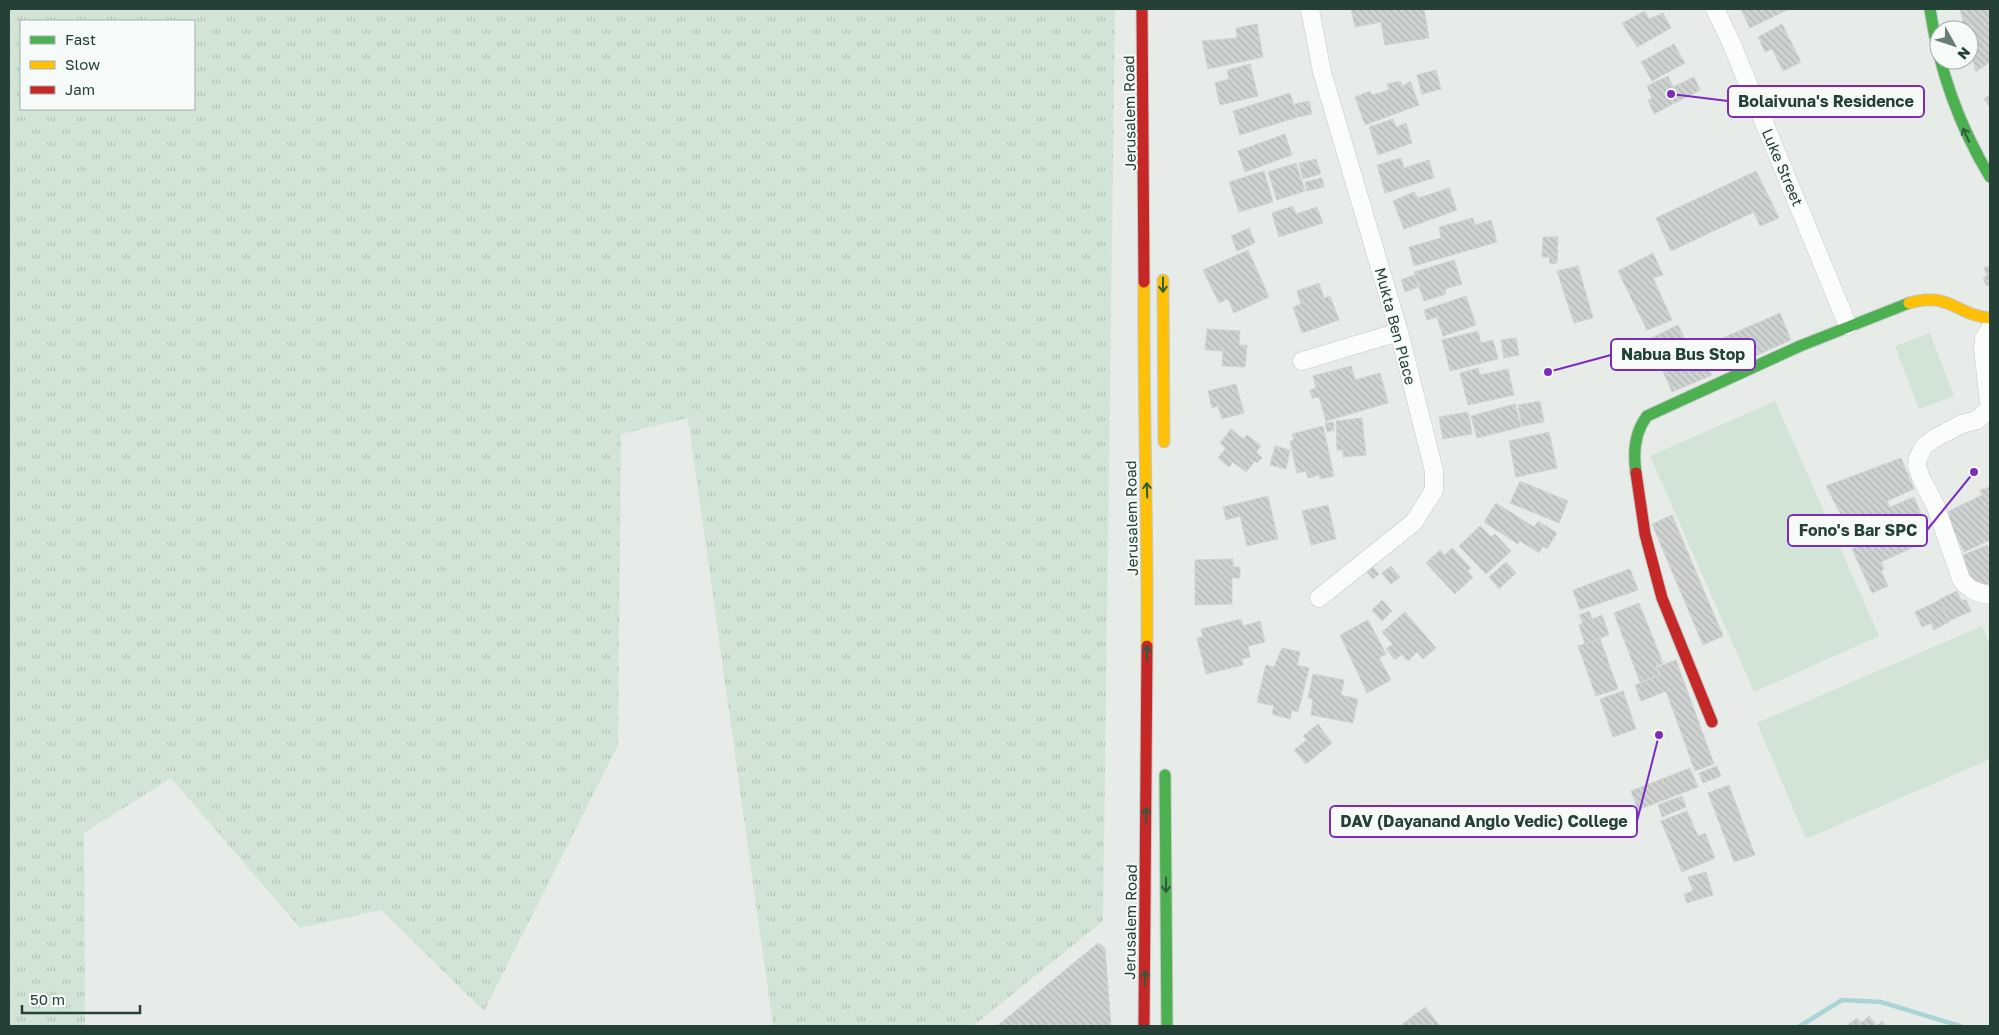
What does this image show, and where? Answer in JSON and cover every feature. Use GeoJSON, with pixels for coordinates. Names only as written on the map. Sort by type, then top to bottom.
{"type":"FeatureCollection","features":[{"type":"Feature","properties":{"kind":"main road","name":"Jerusalem Road"},"geometry":{"type":"LineString","coordinates":[[1142,9],[1145,220],[1143,367],[1148,519],[1144,1026]]}},
{"type":"Feature","properties":{"kind":"main road"},"geometry":{"type":"LineString","coordinates":[[1930,9],[1940,65],[1954,108],[1975,153],[1990,177]]}},
{"type":"Feature","properties":{"kind":"main road"},"geometry":{"type":"LineString","coordinates":[[1163,268],[1164,458]]}},
{"type":"Feature","properties":{"kind":"main road"},"geometry":{"type":"LineString","coordinates":[[1712,722],[1662,598],[1645,534],[1635,464],[1635,444],[1639,426],[1647,416],[1660,408],[1848,326],[1918,301],[1936,299],[1951,304],[1965,312],[1990,318]]}},
{"type":"Feature","properties":{"kind":"main road"},"geometry":{"type":"LineString","coordinates":[[1165,767],[1167,1026]]}},
{"type":"Feature","properties":{"kind":"street","name":"Mukta Ben Place"},"geometry":{"type":"LineString","coordinates":[[1310,9],[1322,72],[1399,332],[1434,471],[1434,490],[1414,522],[1319,598]]}},
{"type":"Feature","properties":{"kind":"street","name":"Luke Street"},"geometry":{"type":"LineString","coordinates":[[1715,9],[1730,40],[1848,326]]}},
{"type":"Feature","properties":{"kind":"street"},"geometry":{"type":"LineString","coordinates":[[1990,329],[1984,339],[1983,349],[1990,410],[1977,420],[1962,424],[1924,446],[1918,458],[1917,466],[1936,507],[1961,579],[1968,588],[1979,594],[1990,595]]}},
{"type":"Feature","properties":{"kind":"street"},"geometry":{"type":"LineString","coordinates":[[1302,361],[1399,332]]}},
{"type":"Feature","properties":{"kind":"green space"},"geometry":{"type":"Polygon","coordinates":[[[9,9],[1115,9],[1103,921],[973,1026],[773,1026],[688,418],[621,434],[618,745],[484,1011],[381,910],[300,928],[171,778],[84,833],[85,1026],[9,1026],[9,9]]]}},
{"type":"Feature","properties":{"kind":"green space"},"geometry":{"type":"Polygon","coordinates":[[[1930,333],[1954,396],[1919,409],[1895,346],[1930,333]]]}},
{"type":"Feature","properties":{"kind":"green space"},"geometry":{"type":"Polygon","coordinates":[[[1775,401],[1879,636],[1754,692],[1650,456],[1775,401]]]}},
{"type":"Feature","properties":{"kind":"green space"},"geometry":{"type":"Polygon","coordinates":[[[1982,626],[1990,645],[1990,759],[1806,839],[1757,723],[1982,626]]]}},
{"type":"Feature","properties":{"kind":"building"},"geometry":{"type":"Polygon","coordinates":[[[1351,9],[1424,9],[1429,38],[1385,45],[1381,22],[1355,27],[1351,9]]]}},
{"type":"Feature","properties":{"kind":"building"},"geometry":{"type":"Polygon","coordinates":[[[1741,9],[1789,9],[1750,28],[1741,9]]]}},
{"type":"Feature","properties":{"kind":"building"},"geometry":{"type":"Polygon","coordinates":[[[1960,9],[1990,9],[1990,62],[1979,70],[1979,20],[1963,20],[1960,9]]]}},
{"type":"Feature","properties":{"kind":"building"},"geometry":{"type":"Polygon","coordinates":[[[1645,11],[1649,19],[1663,13],[1671,28],[1637,47],[1622,23],[1645,11]]]}},
{"type":"Feature","properties":{"kind":"building"},"geometry":{"type":"Polygon","coordinates":[[[1257,24],[1263,57],[1208,69],[1202,41],[1237,38],[1236,28],[1257,24]]]}},
{"type":"Feature","properties":{"kind":"building"},"geometry":{"type":"Polygon","coordinates":[[[1782,24],[1801,62],[1783,71],[1772,49],[1765,52],[1758,37],[1782,24]]]}},
{"type":"Feature","properties":{"kind":"building"},"geometry":{"type":"Polygon","coordinates":[[[1674,44],[1685,63],[1652,81],[1641,62],[1674,44]]]}},
{"type":"Feature","properties":{"kind":"building"},"geometry":{"type":"Polygon","coordinates":[[[1250,64],[1258,96],[1220,105],[1215,83],[1229,79],[1227,70],[1250,64]]]}},
{"type":"Feature","properties":{"kind":"building"},"geometry":{"type":"Polygon","coordinates":[[[1436,70],[1441,89],[1422,94],[1417,75],[1436,70]]]}},
{"type":"Feature","properties":{"kind":"building"},"geometry":{"type":"Polygon","coordinates":[[[1668,76],[1673,87],[1694,77],[1700,90],[1654,114],[1648,100],[1652,98],[1647,86],[1668,76]]]}},
{"type":"Feature","properties":{"kind":"building"},"geometry":{"type":"Polygon","coordinates":[[[1400,81],[1403,86],[1410,81],[1419,105],[1365,125],[1355,97],[1370,91],[1372,95],[1389,90],[1387,84],[1400,81]]]}},
{"type":"Feature","properties":{"kind":"building"},"geometry":{"type":"Polygon","coordinates":[[[1290,93],[1298,117],[1240,135],[1233,111],[1290,93]]]}},
{"type":"Feature","properties":{"kind":"building"},"geometry":{"type":"Polygon","coordinates":[[[1990,94],[1990,108],[1984,99],[1990,94]]]}},
{"type":"Feature","properties":{"kind":"building"},"geometry":{"type":"Polygon","coordinates":[[[1309,101],[1312,114],[1298,117],[1295,104],[1309,101]]]}},
{"type":"Feature","properties":{"kind":"building"},"geometry":{"type":"Polygon","coordinates":[[[1393,119],[1396,127],[1406,123],[1412,143],[1378,155],[1369,127],[1393,119]]]}},
{"type":"Feature","properties":{"kind":"building"},"geometry":{"type":"Polygon","coordinates":[[[1285,134],[1292,155],[1245,172],[1238,151],[1285,134]]]}},
{"type":"Feature","properties":{"kind":"building"},"geometry":{"type":"Polygon","coordinates":[[[1401,158],[1404,168],[1429,160],[1434,178],[1385,193],[1377,165],[1401,158]]]}},
{"type":"Feature","properties":{"kind":"building"},"geometry":{"type":"Polygon","coordinates":[[[1316,159],[1321,174],[1303,179],[1299,163],[1316,159]]]}},
{"type":"Feature","properties":{"kind":"building"},"geometry":{"type":"Polygon","coordinates":[[[1296,163],[1305,191],[1277,200],[1268,172],[1296,163]]]}},
{"type":"Feature","properties":{"kind":"building"},"geometry":{"type":"Polygon","coordinates":[[[1264,171],[1273,202],[1239,212],[1229,182],[1264,171]]]}},
{"type":"Feature","properties":{"kind":"building"},"geometry":{"type":"Polygon","coordinates":[[[1756,171],[1779,218],[1760,226],[1754,212],[1671,251],[1656,218],[1756,171]]]}},
{"type":"Feature","properties":{"kind":"building"},"geometry":{"type":"Polygon","coordinates":[[[1322,178],[1324,187],[1307,191],[1305,182],[1322,178]]]}},
{"type":"Feature","properties":{"kind":"building"},"geometry":{"type":"Polygon","coordinates":[[[1449,188],[1457,210],[1404,229],[1393,201],[1414,192],[1418,198],[1449,188]]]}},
{"type":"Feature","properties":{"kind":"building"},"geometry":{"type":"Polygon","coordinates":[[[1293,206],[1296,214],[1317,207],[1323,223],[1279,237],[1272,213],[1293,206]]]}},
{"type":"Feature","properties":{"kind":"building"},"geometry":{"type":"Polygon","coordinates":[[[1473,218],[1475,225],[1491,220],[1497,242],[1414,266],[1409,247],[1441,238],[1439,227],[1473,218]]]}},
{"type":"Feature","properties":{"kind":"building"},"geometry":{"type":"Polygon","coordinates":[[[1249,228],[1255,243],[1237,251],[1231,236],[1249,228]]]}},
{"type":"Feature","properties":{"kind":"building"},"geometry":{"type":"Polygon","coordinates":[[[1543,237],[1558,237],[1557,263],[1550,264],[1549,257],[1542,257],[1543,237]]]}},
{"type":"Feature","properties":{"kind":"building"},"geometry":{"type":"Polygon","coordinates":[[[1248,250],[1269,297],[1234,313],[1228,299],[1219,303],[1203,270],[1248,250]]]}},
{"type":"Feature","properties":{"kind":"building"},"geometry":{"type":"Polygon","coordinates":[[[1653,253],[1663,275],[1653,278],[1672,320],[1647,330],[1618,271],[1653,253]]]}},
{"type":"Feature","properties":{"kind":"building"},"geometry":{"type":"Polygon","coordinates":[[[1454,260],[1462,284],[1445,289],[1446,294],[1424,301],[1414,272],[1454,260]]]}},
{"type":"Feature","properties":{"kind":"building"},"geometry":{"type":"Polygon","coordinates":[[[1990,265],[1990,286],[1986,285],[1983,278],[1987,276],[1984,268],[1990,265]]]}},
{"type":"Feature","properties":{"kind":"building"},"geometry":{"type":"Polygon","coordinates":[[[1578,266],[1593,318],[1574,323],[1557,271],[1578,266]]]}},
{"type":"Feature","properties":{"kind":"building"},"geometry":{"type":"Polygon","coordinates":[[[1414,275],[1418,287],[1405,292],[1401,280],[1414,275]]]}},
{"type":"Feature","properties":{"kind":"building"},"geometry":{"type":"Polygon","coordinates":[[[1319,283],[1324,298],[1330,296],[1339,320],[1302,333],[1293,307],[1301,304],[1297,291],[1319,283]]]}},
{"type":"Feature","properties":{"kind":"building"},"geometry":{"type":"Polygon","coordinates":[[[1466,296],[1476,325],[1443,336],[1437,317],[1427,320],[1424,310],[1466,296]]]}},
{"type":"Feature","properties":{"kind":"building"},"geometry":{"type":"Polygon","coordinates":[[[1780,313],[1791,340],[1722,371],[1711,343],[1780,313]]]}},
{"type":"Feature","properties":{"kind":"building"},"geometry":{"type":"Polygon","coordinates":[[[1678,325],[1689,348],[1699,345],[1712,375],[1672,392],[1649,339],[1678,325]]]}},
{"type":"Feature","properties":{"kind":"building"},"geometry":{"type":"Polygon","coordinates":[[[1207,329],[1240,331],[1239,345],[1247,345],[1245,367],[1222,366],[1223,351],[1205,350],[1207,329]]]}},
{"type":"Feature","properties":{"kind":"building"},"geometry":{"type":"Polygon","coordinates":[[[1478,331],[1481,343],[1493,340],[1498,359],[1450,371],[1442,340],[1478,331]]]}},
{"type":"Feature","properties":{"kind":"building"},"geometry":{"type":"Polygon","coordinates":[[[1516,338],[1519,355],[1504,358],[1501,340],[1516,338]]]}},
{"type":"Feature","properties":{"kind":"building"},"geometry":{"type":"Polygon","coordinates":[[[1351,366],[1355,380],[1380,373],[1388,403],[1326,421],[1319,397],[1312,398],[1310,390],[1316,388],[1313,376],[1351,366]]]}},
{"type":"Feature","properties":{"kind":"building"},"geometry":{"type":"Polygon","coordinates":[[[1478,368],[1480,375],[1508,369],[1514,395],[1468,405],[1460,373],[1478,368]]]}},
{"type":"Feature","properties":{"kind":"building"},"geometry":{"type":"Polygon","coordinates":[[[1236,384],[1244,413],[1222,419],[1218,406],[1212,408],[1208,391],[1236,384]]]}},
{"type":"Feature","properties":{"kind":"building"},"geometry":{"type":"Polygon","coordinates":[[[1540,401],[1544,422],[1522,426],[1518,405],[1540,401]]]}},
{"type":"Feature","properties":{"kind":"building"},"geometry":{"type":"Polygon","coordinates":[[[1515,404],[1521,427],[1477,438],[1471,416],[1515,404]]]}},
{"type":"Feature","properties":{"kind":"building"},"geometry":{"type":"Polygon","coordinates":[[[1468,412],[1472,434],[1443,439],[1439,417],[1468,412]]]}},
{"type":"Feature","properties":{"kind":"building"},"geometry":{"type":"Polygon","coordinates":[[[1362,418],[1366,455],[1343,457],[1343,450],[1337,450],[1336,421],[1362,418]]]}},
{"type":"Feature","properties":{"kind":"building"},"geometry":{"type":"Polygon","coordinates":[[[1333,422],[1334,430],[1327,432],[1325,423],[1333,422]]]}},
{"type":"Feature","properties":{"kind":"building"},"geometry":{"type":"Polygon","coordinates":[[[1323,426],[1334,476],[1320,479],[1319,475],[1308,478],[1306,471],[1297,473],[1290,441],[1294,440],[1292,434],[1323,426]]]}},
{"type":"Feature","properties":{"kind":"building"},"geometry":{"type":"Polygon","coordinates":[[[1231,429],[1243,439],[1247,435],[1261,446],[1256,452],[1262,458],[1257,463],[1255,461],[1246,472],[1233,462],[1229,467],[1218,458],[1226,448],[1220,443],[1231,429]]]}},
{"type":"Feature","properties":{"kind":"building"},"geometry":{"type":"Polygon","coordinates":[[[1549,432],[1557,468],[1516,477],[1509,441],[1549,432]]]}},
{"type":"Feature","properties":{"kind":"building"},"geometry":{"type":"Polygon","coordinates":[[[1275,446],[1290,450],[1286,469],[1270,465],[1275,446]]]}},
{"type":"Feature","properties":{"kind":"building"},"geometry":{"type":"Polygon","coordinates":[[[1901,458],[1914,489],[1887,501],[1890,507],[1914,497],[1924,521],[1895,534],[1891,526],[1854,543],[1845,527],[1859,522],[1856,513],[1843,519],[1826,486],[1901,458]]]}},
{"type":"Feature","properties":{"kind":"building"},"geometry":{"type":"Polygon","coordinates":[[[1520,481],[1568,501],[1559,523],[1510,503],[1520,481]]]}},
{"type":"Feature","properties":{"kind":"building"},"geometry":{"type":"Polygon","coordinates":[[[1990,487],[1990,540],[1964,552],[1945,513],[1982,495],[1980,490],[1990,487]]]}},
{"type":"Feature","properties":{"kind":"building"},"geometry":{"type":"Polygon","coordinates":[[[1268,496],[1278,539],[1247,546],[1240,516],[1226,520],[1223,507],[1268,496]]]}},
{"type":"Feature","properties":{"kind":"building"},"geometry":{"type":"Polygon","coordinates":[[[1496,503],[1534,527],[1538,521],[1557,533],[1547,549],[1543,546],[1539,553],[1520,541],[1518,544],[1484,522],[1496,503]]]}},
{"type":"Feature","properties":{"kind":"building"},"geometry":{"type":"Polygon","coordinates":[[[1328,505],[1336,539],[1311,545],[1302,511],[1328,505]]]}},
{"type":"Feature","properties":{"kind":"building"},"geometry":{"type":"Polygon","coordinates":[[[1672,515],[1723,636],[1703,645],[1652,524],[1672,515]]]}},
{"type":"Feature","properties":{"kind":"building"},"geometry":{"type":"Polygon","coordinates":[[[1480,526],[1491,537],[1495,534],[1511,551],[1486,574],[1459,546],[1480,526]]]}},
{"type":"Feature","properties":{"kind":"building"},"geometry":{"type":"Polygon","coordinates":[[[1914,529],[1920,544],[1881,562],[1884,569],[1881,571],[1888,586],[1872,593],[1852,549],[1869,541],[1872,548],[1914,529]]]}},
{"type":"Feature","properties":{"kind":"building"},"geometry":{"type":"Polygon","coordinates":[[[1987,545],[1990,552],[1990,583],[1976,589],[1961,556],[1987,545]]]}},
{"type":"Feature","properties":{"kind":"building"},"geometry":{"type":"Polygon","coordinates":[[[1452,548],[1471,568],[1467,571],[1473,577],[1455,594],[1426,563],[1440,550],[1445,555],[1452,548]]]}},
{"type":"Feature","properties":{"kind":"building"},"geometry":{"type":"Polygon","coordinates":[[[1233,559],[1233,567],[1240,567],[1240,578],[1232,578],[1232,604],[1195,605],[1195,560],[1233,559]]]}},
{"type":"Feature","properties":{"kind":"building"},"geometry":{"type":"Polygon","coordinates":[[[1506,562],[1516,573],[1499,589],[1489,577],[1506,562]]]}},
{"type":"Feature","properties":{"kind":"building"},"geometry":{"type":"Polygon","coordinates":[[[1391,566],[1400,577],[1391,584],[1382,573],[1391,566]]]}},
{"type":"Feature","properties":{"kind":"building"},"geometry":{"type":"Polygon","coordinates":[[[1373,567],[1379,574],[1373,579],[1367,572],[1373,567]]]}},
{"type":"Feature","properties":{"kind":"building"},"geometry":{"type":"Polygon","coordinates":[[[1630,569],[1638,590],[1580,610],[1573,590],[1630,569]]]}},
{"type":"Feature","properties":{"kind":"building"},"geometry":{"type":"Polygon","coordinates":[[[1957,591],[1961,600],[1966,600],[1971,611],[1949,621],[1940,599],[1957,591]]]}},
{"type":"Feature","properties":{"kind":"building"},"geometry":{"type":"Polygon","coordinates":[[[1382,600],[1392,611],[1382,621],[1372,610],[1382,600]]]}},
{"type":"Feature","properties":{"kind":"building"},"geometry":{"type":"Polygon","coordinates":[[[1940,600],[1949,622],[1934,630],[1931,623],[1922,627],[1915,612],[1940,600]]]}},
{"type":"Feature","properties":{"kind":"building"},"geometry":{"type":"Polygon","coordinates":[[[1639,603],[1663,663],[1656,666],[1659,675],[1640,682],[1614,613],[1639,603]]]}},
{"type":"Feature","properties":{"kind":"building"},"geometry":{"type":"Polygon","coordinates":[[[1589,611],[1592,619],[1602,615],[1609,635],[1585,644],[1579,625],[1583,623],[1579,615],[1589,611]]]}},
{"type":"Feature","properties":{"kind":"building"},"geometry":{"type":"Polygon","coordinates":[[[1405,612],[1436,648],[1423,659],[1417,652],[1408,661],[1402,654],[1395,660],[1386,649],[1393,644],[1382,632],[1405,612]]]}},
{"type":"Feature","properties":{"kind":"building"},"geometry":{"type":"Polygon","coordinates":[[[1241,619],[1243,626],[1260,621],[1265,642],[1248,646],[1250,657],[1242,659],[1243,665],[1206,674],[1197,638],[1203,637],[1201,629],[1241,619]]]}},
{"type":"Feature","properties":{"kind":"building"},"geometry":{"type":"Polygon","coordinates":[[[1368,620],[1386,654],[1379,658],[1391,680],[1367,693],[1340,635],[1368,620]]]}},
{"type":"Feature","properties":{"kind":"building"},"geometry":{"type":"Polygon","coordinates":[[[1600,639],[1618,689],[1596,696],[1578,646],[1600,639]]]}},
{"type":"Feature","properties":{"kind":"building"},"geometry":{"type":"Polygon","coordinates":[[[1282,648],[1300,652],[1297,665],[1309,668],[1298,712],[1292,710],[1290,719],[1272,714],[1274,706],[1257,702],[1266,665],[1274,667],[1282,648]]]}},
{"type":"Feature","properties":{"kind":"building"},"geometry":{"type":"Polygon","coordinates":[[[1676,660],[1714,764],[1695,771],[1666,691],[1641,701],[1635,685],[1661,675],[1657,667],[1676,660]]]}},
{"type":"Feature","properties":{"kind":"building"},"geometry":{"type":"Polygon","coordinates":[[[1313,674],[1344,680],[1341,695],[1358,699],[1353,723],[1311,715],[1313,699],[1308,698],[1313,674]]]}},
{"type":"Feature","properties":{"kind":"building"},"geometry":{"type":"Polygon","coordinates":[[[1623,691],[1636,729],[1613,737],[1600,699],[1623,691]]]}},
{"type":"Feature","properties":{"kind":"building"},"geometry":{"type":"Polygon","coordinates":[[[1318,724],[1332,743],[1306,764],[1294,750],[1307,740],[1303,736],[1318,724]]]}},
{"type":"Feature","properties":{"kind":"building"},"geometry":{"type":"Polygon","coordinates":[[[1717,766],[1721,776],[1703,783],[1699,773],[1717,766]]]}},
{"type":"Feature","properties":{"kind":"building"},"geometry":{"type":"Polygon","coordinates":[[[1690,768],[1698,787],[1638,810],[1631,791],[1690,768]]]}},
{"type":"Feature","properties":{"kind":"building"},"geometry":{"type":"Polygon","coordinates":[[[1729,785],[1755,855],[1734,862],[1708,793],[1729,785]]]}},
{"type":"Feature","properties":{"kind":"building"},"geometry":{"type":"Polygon","coordinates":[[[1682,796],[1686,807],[1662,817],[1658,805],[1682,796]]]}},
{"type":"Feature","properties":{"kind":"building"},"geometry":{"type":"Polygon","coordinates":[[[1687,811],[1698,836],[1705,833],[1715,858],[1682,872],[1661,821],[1687,811]]]}},
{"type":"Feature","properties":{"kind":"building"},"geometry":{"type":"Polygon","coordinates":[[[1706,872],[1713,895],[1687,903],[1684,894],[1693,891],[1688,877],[1706,872]]]}},
{"type":"Feature","properties":{"kind":"building"},"geometry":{"type":"Polygon","coordinates":[[[1098,943],[1105,948],[1111,1026],[997,1026],[1098,943]]]}},
{"type":"Feature","properties":{"kind":"building"},"geometry":{"type":"Polygon","coordinates":[[[1425,1007],[1440,1026],[1400,1026],[1425,1007]]]}},
{"type":"Feature","properties":{"kind":"building"},"geometry":{"type":"Polygon","coordinates":[[[1869,1016],[1877,1026],[1846,1026],[1857,1018],[1861,1023],[1869,1016]]]}},
{"type":"Feature","properties":{"kind":"building"},"geometry":{"type":"Polygon","coordinates":[[[1882,1021],[1886,1026],[1877,1026],[1882,1021]]]}},
{"type":"Feature","properties":{"kind":"waterway"},"geometry":{"type":"LineString","coordinates":[[1800,1026],[1842,1000],[1881,1002],[1960,1026]]}},
{"type":"Feature","properties":{"kind":"traffic: fast"},"geometry":{"type":"LineString","coordinates":[[1930,9],[1939,54],[1951,96],[1968,137],[1990,177]]}},
{"type":"Feature","properties":{"kind":"traffic: fast"},"geometry":{"type":"LineString","coordinates":[[1636,473],[1637,436],[1647,416],[1800,346],[1909,303]]}},
{"type":"Feature","properties":{"kind":"traffic: fast"},"geometry":{"type":"LineString","coordinates":[[1165,775],[1167,1026]]}},
{"type":"Feature","properties":{"kind":"traffic: slow"},"geometry":{"type":"LineString","coordinates":[[1163,280],[1164,442]]}},
{"type":"Feature","properties":{"kind":"traffic: slow"},"geometry":{"type":"LineString","coordinates":[[1144,282],[1147,646]]}},
{"type":"Feature","properties":{"kind":"traffic: slow"},"geometry":{"type":"LineString","coordinates":[[1909,303],[1934,300],[1978,316],[1990,318]]}},
{"type":"Feature","properties":{"kind":"traffic: jam"},"geometry":{"type":"LineString","coordinates":[[1142,9],[1144,282]]}},
{"type":"Feature","properties":{"kind":"traffic: jam"},"geometry":{"type":"LineString","coordinates":[[1636,473],[1645,534],[1662,598],[1712,722]]}},
{"type":"Feature","properties":{"kind":"traffic: jam"},"geometry":{"type":"LineString","coordinates":[[1144,1026],[1147,646]]}},
{"type":"Feature","properties":{"kind":"place","name":"Bolaivuna's Residence"},"geometry":{"type":"Point","coordinates":[1671,94]}},
{"type":"Feature","properties":{"kind":"place","name":"Nabua Bus Stop"},"geometry":{"type":"Point","coordinates":[1548,372]}},
{"type":"Feature","properties":{"kind":"place","name":"Fono's Bar SPC"},"geometry":{"type":"Point","coordinates":[1974,472]}},
{"type":"Feature","properties":{"kind":"place","name":"DAV (Dayanand Anglo Vedic) College"},"geometry":{"type":"Point","coordinates":[1659,735]}}]}
